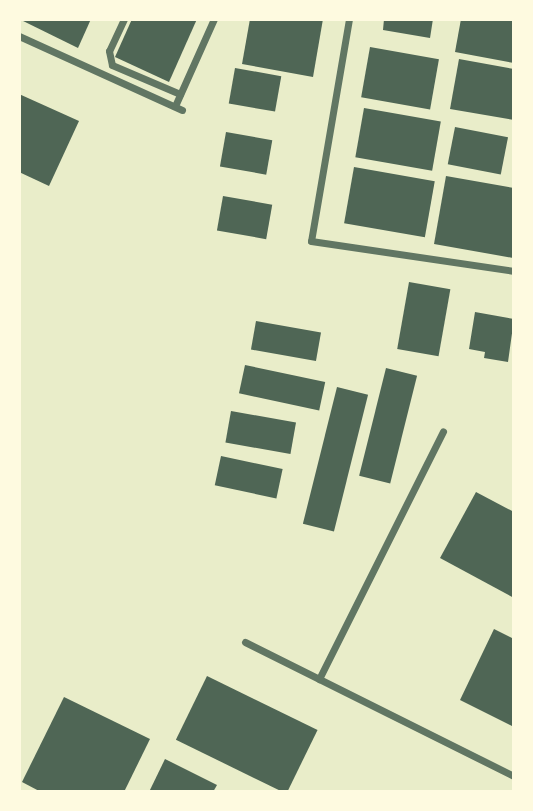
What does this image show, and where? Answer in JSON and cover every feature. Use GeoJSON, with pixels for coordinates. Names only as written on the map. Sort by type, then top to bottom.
{"type":"FeatureCollection","features":[{"type":"Feature","properties":{"kind":"street"},"geometry":{"type":"LineString","coordinates":[[124,19],[109,51],[112,65],[180,94]]}},
{"type":"Feature","properties":{"kind":"street"},"geometry":{"type":"LineString","coordinates":[[19,36],[179,108],[180,94],[214,19]]}},
{"type":"Feature","properties":{"kind":"street"},"geometry":{"type":"LineString","coordinates":[[349,19],[311,241],[514,271]]}},
{"type":"Feature","properties":{"kind":"street"},"geometry":{"type":"LineString","coordinates":[[319,679],[443,431]]}},
{"type":"Feature","properties":{"kind":"street"},"geometry":{"type":"LineString","coordinates":[[245,642],[514,776]]}},
{"type":"Feature","properties":{"kind":"building"},"geometry":{"type":"Polygon","coordinates":[[[19,19],[91,19],[78,48],[19,19]]]}},
{"type":"Feature","properties":{"kind":"building"},"geometry":{"type":"Polygon","coordinates":[[[132,19],[197,19],[169,82],[115,57],[132,19]]]}},
{"type":"Feature","properties":{"kind":"building"},"geometry":{"type":"Polygon","coordinates":[[[250,19],[323,19],[313,77],[242,64],[250,19]]]}},
{"type":"Feature","properties":{"kind":"building"},"geometry":{"type":"Polygon","coordinates":[[[384,19],[433,19],[430,38],[383,30],[384,19]]]}},
{"type":"Feature","properties":{"kind":"building"},"geometry":{"type":"Polygon","coordinates":[[[461,19],[514,19],[514,63],[455,52],[461,19]]]}},
{"type":"Feature","properties":{"kind":"building"},"geometry":{"type":"Polygon","coordinates":[[[370,47],[439,59],[430,109],[361,97],[370,47]]]}},
{"type":"Feature","properties":{"kind":"building"},"geometry":{"type":"Polygon","coordinates":[[[459,59],[514,69],[514,120],[450,109],[459,59]]]}},
{"type":"Feature","properties":{"kind":"building"},"geometry":{"type":"Polygon","coordinates":[[[235,68],[281,76],[275,112],[229,103],[235,68]]]}},
{"type":"Feature","properties":{"kind":"building"},"geometry":{"type":"Polygon","coordinates":[[[19,94],[79,121],[49,186],[19,172],[19,94]]]}},
{"type":"Feature","properties":{"kind":"building"},"geometry":{"type":"Polygon","coordinates":[[[364,108],[441,122],[432,171],[355,157],[364,108]]]}},
{"type":"Feature","properties":{"kind":"building"},"geometry":{"type":"Polygon","coordinates":[[[455,127],[508,137],[501,175],[448,164],[455,127]]]}},
{"type":"Feature","properties":{"kind":"building"},"geometry":{"type":"Polygon","coordinates":[[[226,132],[272,140],[266,175],[220,166],[226,132]]]}},
{"type":"Feature","properties":{"kind":"building"},"geometry":{"type":"Polygon","coordinates":[[[354,167],[435,181],[425,237],[344,223],[354,167]]]}},
{"type":"Feature","properties":{"kind":"building"},"geometry":{"type":"Polygon","coordinates":[[[446,176],[514,188],[513,258],[434,244],[446,176]]]}},
{"type":"Feature","properties":{"kind":"building"},"geometry":{"type":"Polygon","coordinates":[[[223,196],[272,205],[266,239],[217,230],[223,196]]]}},
{"type":"Feature","properties":{"kind":"building"},"geometry":{"type":"Polygon","coordinates":[[[409,282],[450,289],[439,356],[397,349],[409,282]]]}},
{"type":"Feature","properties":{"kind":"building"},"geometry":{"type":"Polygon","coordinates":[[[475,312],[514,319],[508,362],[484,358],[485,352],[469,349],[475,312]]]}},
{"type":"Feature","properties":{"kind":"building"},"geometry":{"type":"Polygon","coordinates":[[[256,321],[321,332],[316,361],[251,350],[256,321]]]}},
{"type":"Feature","properties":{"kind":"building"},"geometry":{"type":"Polygon","coordinates":[[[245,365],[325,382],[319,410],[239,393],[245,365]]]}},
{"type":"Feature","properties":{"kind":"building"},"geometry":{"type":"Polygon","coordinates":[[[386,368],[417,376],[390,483],[359,476],[386,368]]]}},
{"type":"Feature","properties":{"kind":"building"},"geometry":{"type":"Polygon","coordinates":[[[337,387],[368,395],[334,532],[303,524],[337,387]]]}},
{"type":"Feature","properties":{"kind":"building"},"geometry":{"type":"Polygon","coordinates":[[[231,411],[296,422],[290,454],[225,443],[231,411]]]}},
{"type":"Feature","properties":{"kind":"building"},"geometry":{"type":"Polygon","coordinates":[[[221,456],[283,469],[276,498],[215,485],[221,456]]]}},
{"type":"Feature","properties":{"kind":"building"},"geometry":{"type":"Polygon","coordinates":[[[476,492],[514,512],[514,598],[440,558],[476,492]]]}},
{"type":"Feature","properties":{"kind":"building"},"geometry":{"type":"Polygon","coordinates":[[[494,629],[514,639],[514,727],[460,700],[494,629]]]}},
{"type":"Feature","properties":{"kind":"building"},"geometry":{"type":"Polygon","coordinates":[[[207,676],[318,730],[287,792],[176,740],[207,676]]]}},
{"type":"Feature","properties":{"kind":"building"},"geometry":{"type":"Polygon","coordinates":[[[64,697],[150,739],[124,792],[41,792],[22,782],[64,697]]]}},
{"type":"Feature","properties":{"kind":"building"},"geometry":{"type":"Polygon","coordinates":[[[165,759],[217,785],[213,792],[149,792],[165,759]]]}}]}
